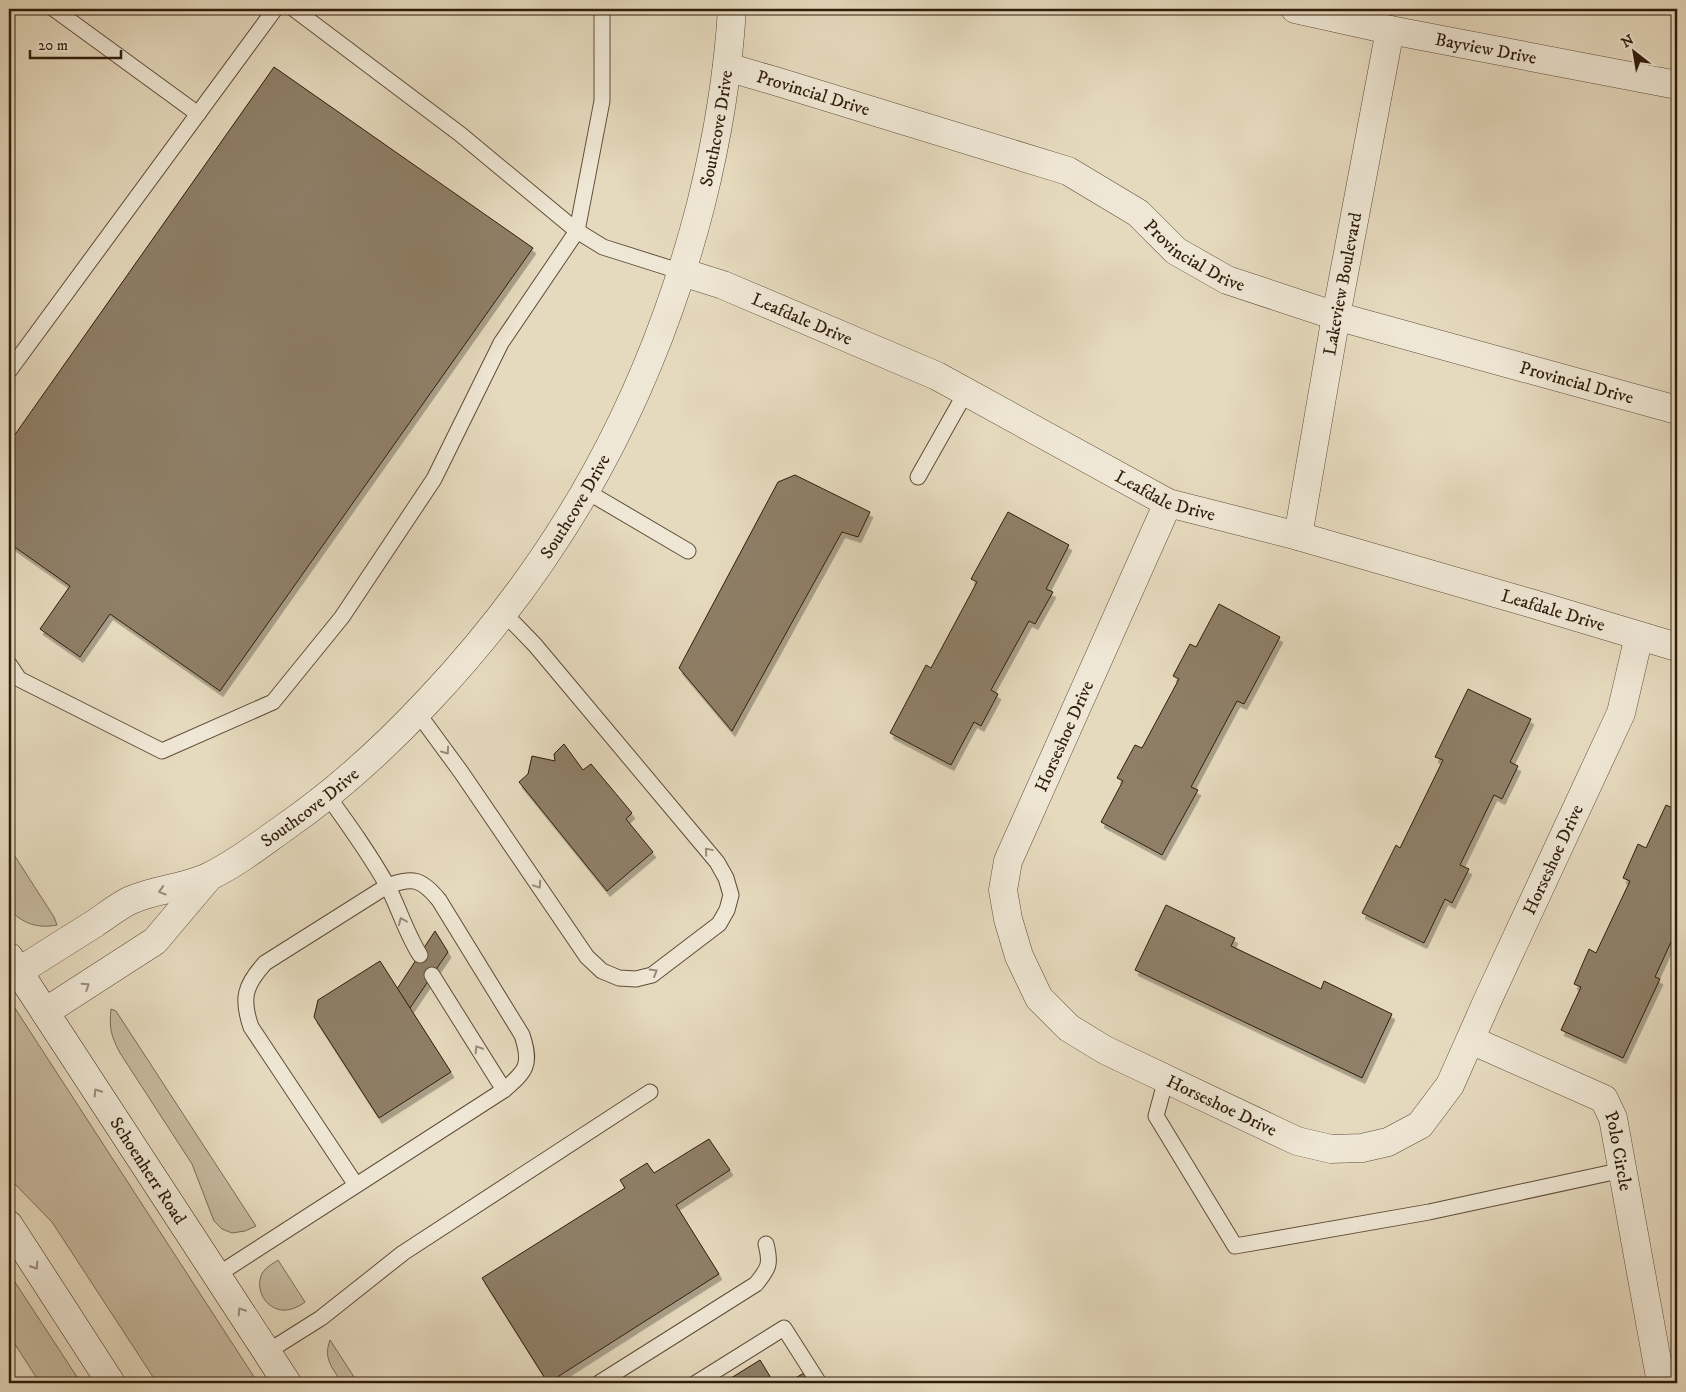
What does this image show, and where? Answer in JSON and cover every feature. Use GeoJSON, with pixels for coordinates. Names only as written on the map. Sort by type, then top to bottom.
{"type":"FeatureCollection","features":[{"type":"Feature","properties":{"kind":"street","name":"Southcove Drive"},"geometry":{"type":"LineString","coordinates":[[14,964],[131,900],[209,877],[248,853],[289,824],[327,795],[377,751],[417,712],[466,660],[504,613],[544,559],[586,491],[604,459],[644,374],[682,272],[711,162],[727,67],[732,9]]}},
{"type":"Feature","properties":{"kind":"street","name":"Bayview Drive"},"geometry":{"type":"LineString","coordinates":[[1295,9],[1390,30],[1677,85]]}},
{"type":"Feature","properties":{"kind":"street","name":"Lakeview Boulevard"},"geometry":{"type":"LineString","coordinates":[[1298,536],[1336,316],[1390,30]]}},
{"type":"Feature","properties":{"kind":"street","name":"Provincial Drive"},"geometry":{"type":"LineString","coordinates":[[727,67],[1068,171],[1138,213],[1176,250],[1227,280],[1336,316],[1677,410]]}},
{"type":"Feature","properties":{"kind":"street","name":"Leafdale Drive"},"geometry":{"type":"LineString","coordinates":[[682,272],[723,285],[938,376],[1168,503],[1298,536],[1677,647]]}},
{"type":"Feature","properties":{"kind":"street","name":"Horseshoe Drive"},"geometry":{"type":"LineString","coordinates":[[1168,503],[1008,861],[1003,890],[1008,919],[1019,956],[1039,998],[1069,1028],[1104,1050],[1297,1140],[1331,1149],[1362,1148],[1388,1142],[1420,1125],[1450,1085],[1621,713],[1639,636]]}},
{"type":"Feature","properties":{"kind":"street","name":"Southcove Drive"},"geometry":{"type":"LineString","coordinates":[[45,1012],[155,941],[209,877]]}},
{"type":"Feature","properties":{"kind":"street","name":"Schoenherr Road"},"geometry":{"type":"LineString","coordinates":[[14,964],[287,1383]]}},
{"type":"Feature","properties":{"kind":"street","name":"Polo Circle"},"geometry":{"type":"LineString","coordinates":[[1471,1040],[1604,1099],[1613,1118],[1661,1383]]}},
{"type":"Feature","properties":{"kind":"street"},"geometry":{"type":"LineString","coordinates":[[9,1225],[111,1383]]}},
{"type":"Feature","properties":{"kind":"street"},"geometry":{"type":"LineString","coordinates":[[1654,1348],[1677,1368]]}},
{"type":"Feature","properties":{"kind":"lane"},"geometry":{"type":"LineString","coordinates":[[54,9],[198,114]]}},
{"type":"Feature","properties":{"kind":"lane"},"geometry":{"type":"LineString","coordinates":[[9,370],[275,9]]}},
{"type":"Feature","properties":{"kind":"lane"},"geometry":{"type":"LineString","coordinates":[[294,9],[460,134],[577,231],[603,248],[682,272]]}},
{"type":"Feature","properties":{"kind":"lane"},"geometry":{"type":"LineString","coordinates":[[9,664],[18,679],[162,751],[273,702],[342,617],[434,479],[500,343],[577,231],[602,100],[602,9]]}},
{"type":"Feature","properties":{"kind":"lane"},"geometry":{"type":"LineString","coordinates":[[918,477],[966,392]]}},
{"type":"Feature","properties":{"kind":"lane"},"geometry":{"type":"LineString","coordinates":[[586,491],[688,551]]}},
{"type":"Feature","properties":{"kind":"lane"},"geometry":{"type":"LineString","coordinates":[[417,712],[461,772],[587,957],[602,971],[619,978],[636,979],[652,975],[718,924],[727,910],[731,895],[726,878],[717,862],[541,653],[504,613]]}},
{"type":"Feature","properties":{"kind":"lane"},"geometry":{"type":"LineString","coordinates":[[327,795],[352,829],[387,886],[411,940],[420,955]]}},
{"type":"Feature","properties":{"kind":"lane"},"geometry":{"type":"LineString","coordinates":[[217,1274],[356,1185],[504,1090],[518,1078],[527,1065],[527,1050],[522,1035],[439,900],[429,887],[416,881],[403,880],[387,886],[265,963],[253,977],[246,993],[246,1011],[251,1027],[356,1185]]}},
{"type":"Feature","properties":{"kind":"lane"},"geometry":{"type":"LineString","coordinates":[[432,975],[504,1090]]}},
{"type":"Feature","properties":{"kind":"lane"},"geometry":{"type":"LineString","coordinates":[[1166,1079],[1156,1116],[1235,1246],[1429,1212],[1622,1170]]}},
{"type":"Feature","properties":{"kind":"lane"},"geometry":{"type":"LineString","coordinates":[[267,1352],[321,1318],[403,1253],[650,1092]]}},
{"type":"Feature","properties":{"kind":"lane"},"geometry":{"type":"LineString","coordinates":[[599,1383],[756,1284],[767,1270],[769,1257],[766,1244]]}},
{"type":"Feature","properties":{"kind":"lane"},"geometry":{"type":"LineString","coordinates":[[696,1383],[784,1328],[820,1383]]}},
{"type":"Feature","properties":{"kind":"shaded area"},"geometry":{"type":"Polygon","coordinates":[[[9,847],[54,917],[57,925],[43,926],[30,924],[19,918],[9,909],[9,847]]]}},
{"type":"Feature","properties":{"kind":"shaded area"},"geometry":{"type":"Polygon","coordinates":[[[9,999],[258,1383],[157,1383],[52,1222],[9,1178],[9,999]]]}},
{"type":"Feature","properties":{"kind":"shaded area"},"geometry":{"type":"Polygon","coordinates":[[[111,1009],[116,1011],[256,1226],[245,1231],[232,1233],[222,1229],[214,1221],[192,1164],[117,1047],[110,1022],[111,1009]]]}},
{"type":"Feature","properties":{"kind":"shaded area"},"geometry":{"type":"Polygon","coordinates":[[[278,1260],[305,1302],[292,1309],[280,1310],[269,1305],[260,1289],[262,1273],[278,1260]]]}},
{"type":"Feature","properties":{"kind":"shaded area"},"geometry":{"type":"Polygon","coordinates":[[[9,1273],[81,1383],[40,1383],[9,1335],[9,1273]]]}},
{"type":"Feature","properties":{"kind":"shaded area"},"geometry":{"type":"Polygon","coordinates":[[[330,1340],[358,1383],[342,1383],[328,1358],[330,1340]]]}},
{"type":"Feature","properties":{"kind":"building"},"geometry":{"type":"Polygon","coordinates":[[[274,67],[533,248],[220,691],[110,614],[80,657],[40,629],[70,586],[9,543],[9,443],[274,67]]]}},
{"type":"Feature","properties":{"kind":"building"},"geometry":{"type":"Polygon","coordinates":[[[795,475],[870,512],[858,537],[842,532],[732,731],[679,668],[778,482],[795,475]]]}},
{"type":"Feature","properties":{"kind":"building"},"geometry":{"type":"Polygon","coordinates":[[[1008,512],[1069,545],[1046,589],[1053,592],[1035,624],[1029,621],[991,690],[998,694],[981,726],[974,722],[951,765],[890,733],[926,665],[931,668],[977,582],[971,579],[1008,512]]]}},
{"type":"Feature","properties":{"kind":"building"},"geometry":{"type":"Polygon","coordinates":[[[1219,604],[1280,637],[1244,704],[1237,701],[1191,787],[1198,790],[1162,855],[1101,822],[1123,781],[1117,778],[1135,745],[1142,748],[1179,679],[1173,676],[1190,644],[1196,647],[1219,604]]]}},
{"type":"Feature","properties":{"kind":"building"},"geometry":{"type":"Polygon","coordinates":[[[1468,689],[1531,719],[1510,762],[1518,766],[1502,799],[1494,795],[1460,865],[1469,869],[1452,903],[1445,899],[1424,943],[1362,913],[1396,845],[1400,848],[1443,760],[1435,757],[1468,689]]]}},
{"type":"Feature","properties":{"kind":"building"},"geometry":{"type":"Polygon","coordinates":[[[564,744],[583,770],[591,764],[632,813],[626,819],[653,852],[607,891],[519,782],[528,774],[532,756],[555,761],[554,754],[564,744]]]}},
{"type":"Feature","properties":{"kind":"building"},"geometry":{"type":"Polygon","coordinates":[[[1666,805],[1677,810],[1677,929],[1655,977],[1660,979],[1623,1058],[1561,1030],[1581,987],[1574,984],[1589,949],[1596,953],[1630,881],[1623,878],[1638,844],[1646,848],[1666,805]]]}},
{"type":"Feature","properties":{"kind":"building"},"geometry":{"type":"Polygon","coordinates":[[[1166,905],[1235,938],[1231,946],[1321,989],[1324,981],[1392,1014],[1362,1078],[1135,970],[1166,905]]]}},
{"type":"Feature","properties":{"kind":"building"},"geometry":{"type":"Polygon","coordinates":[[[435,931],[448,952],[410,1008],[397,989],[435,931]]]}},
{"type":"Feature","properties":{"kind":"building"},"geometry":{"type":"Polygon","coordinates":[[[380,961],[451,1072],[379,1118],[314,1017],[318,1000],[380,961]]]}},
{"type":"Feature","properties":{"kind":"building"},"geometry":{"type":"Polygon","coordinates":[[[709,1139],[730,1170],[676,1205],[719,1274],[548,1383],[482,1278],[625,1188],[620,1180],[647,1163],[654,1173],[709,1139]]]}},
{"type":"Feature","properties":{"kind":"building"},"geometry":{"type":"Polygon","coordinates":[[[760,1360],[774,1383],[723,1383],[760,1360]]]}},
{"type":"Feature","properties":{"kind":"building"},"geometry":{"type":"Polygon","coordinates":[[[809,1370],[817,1383],[787,1383],[809,1370]]]}}]}
